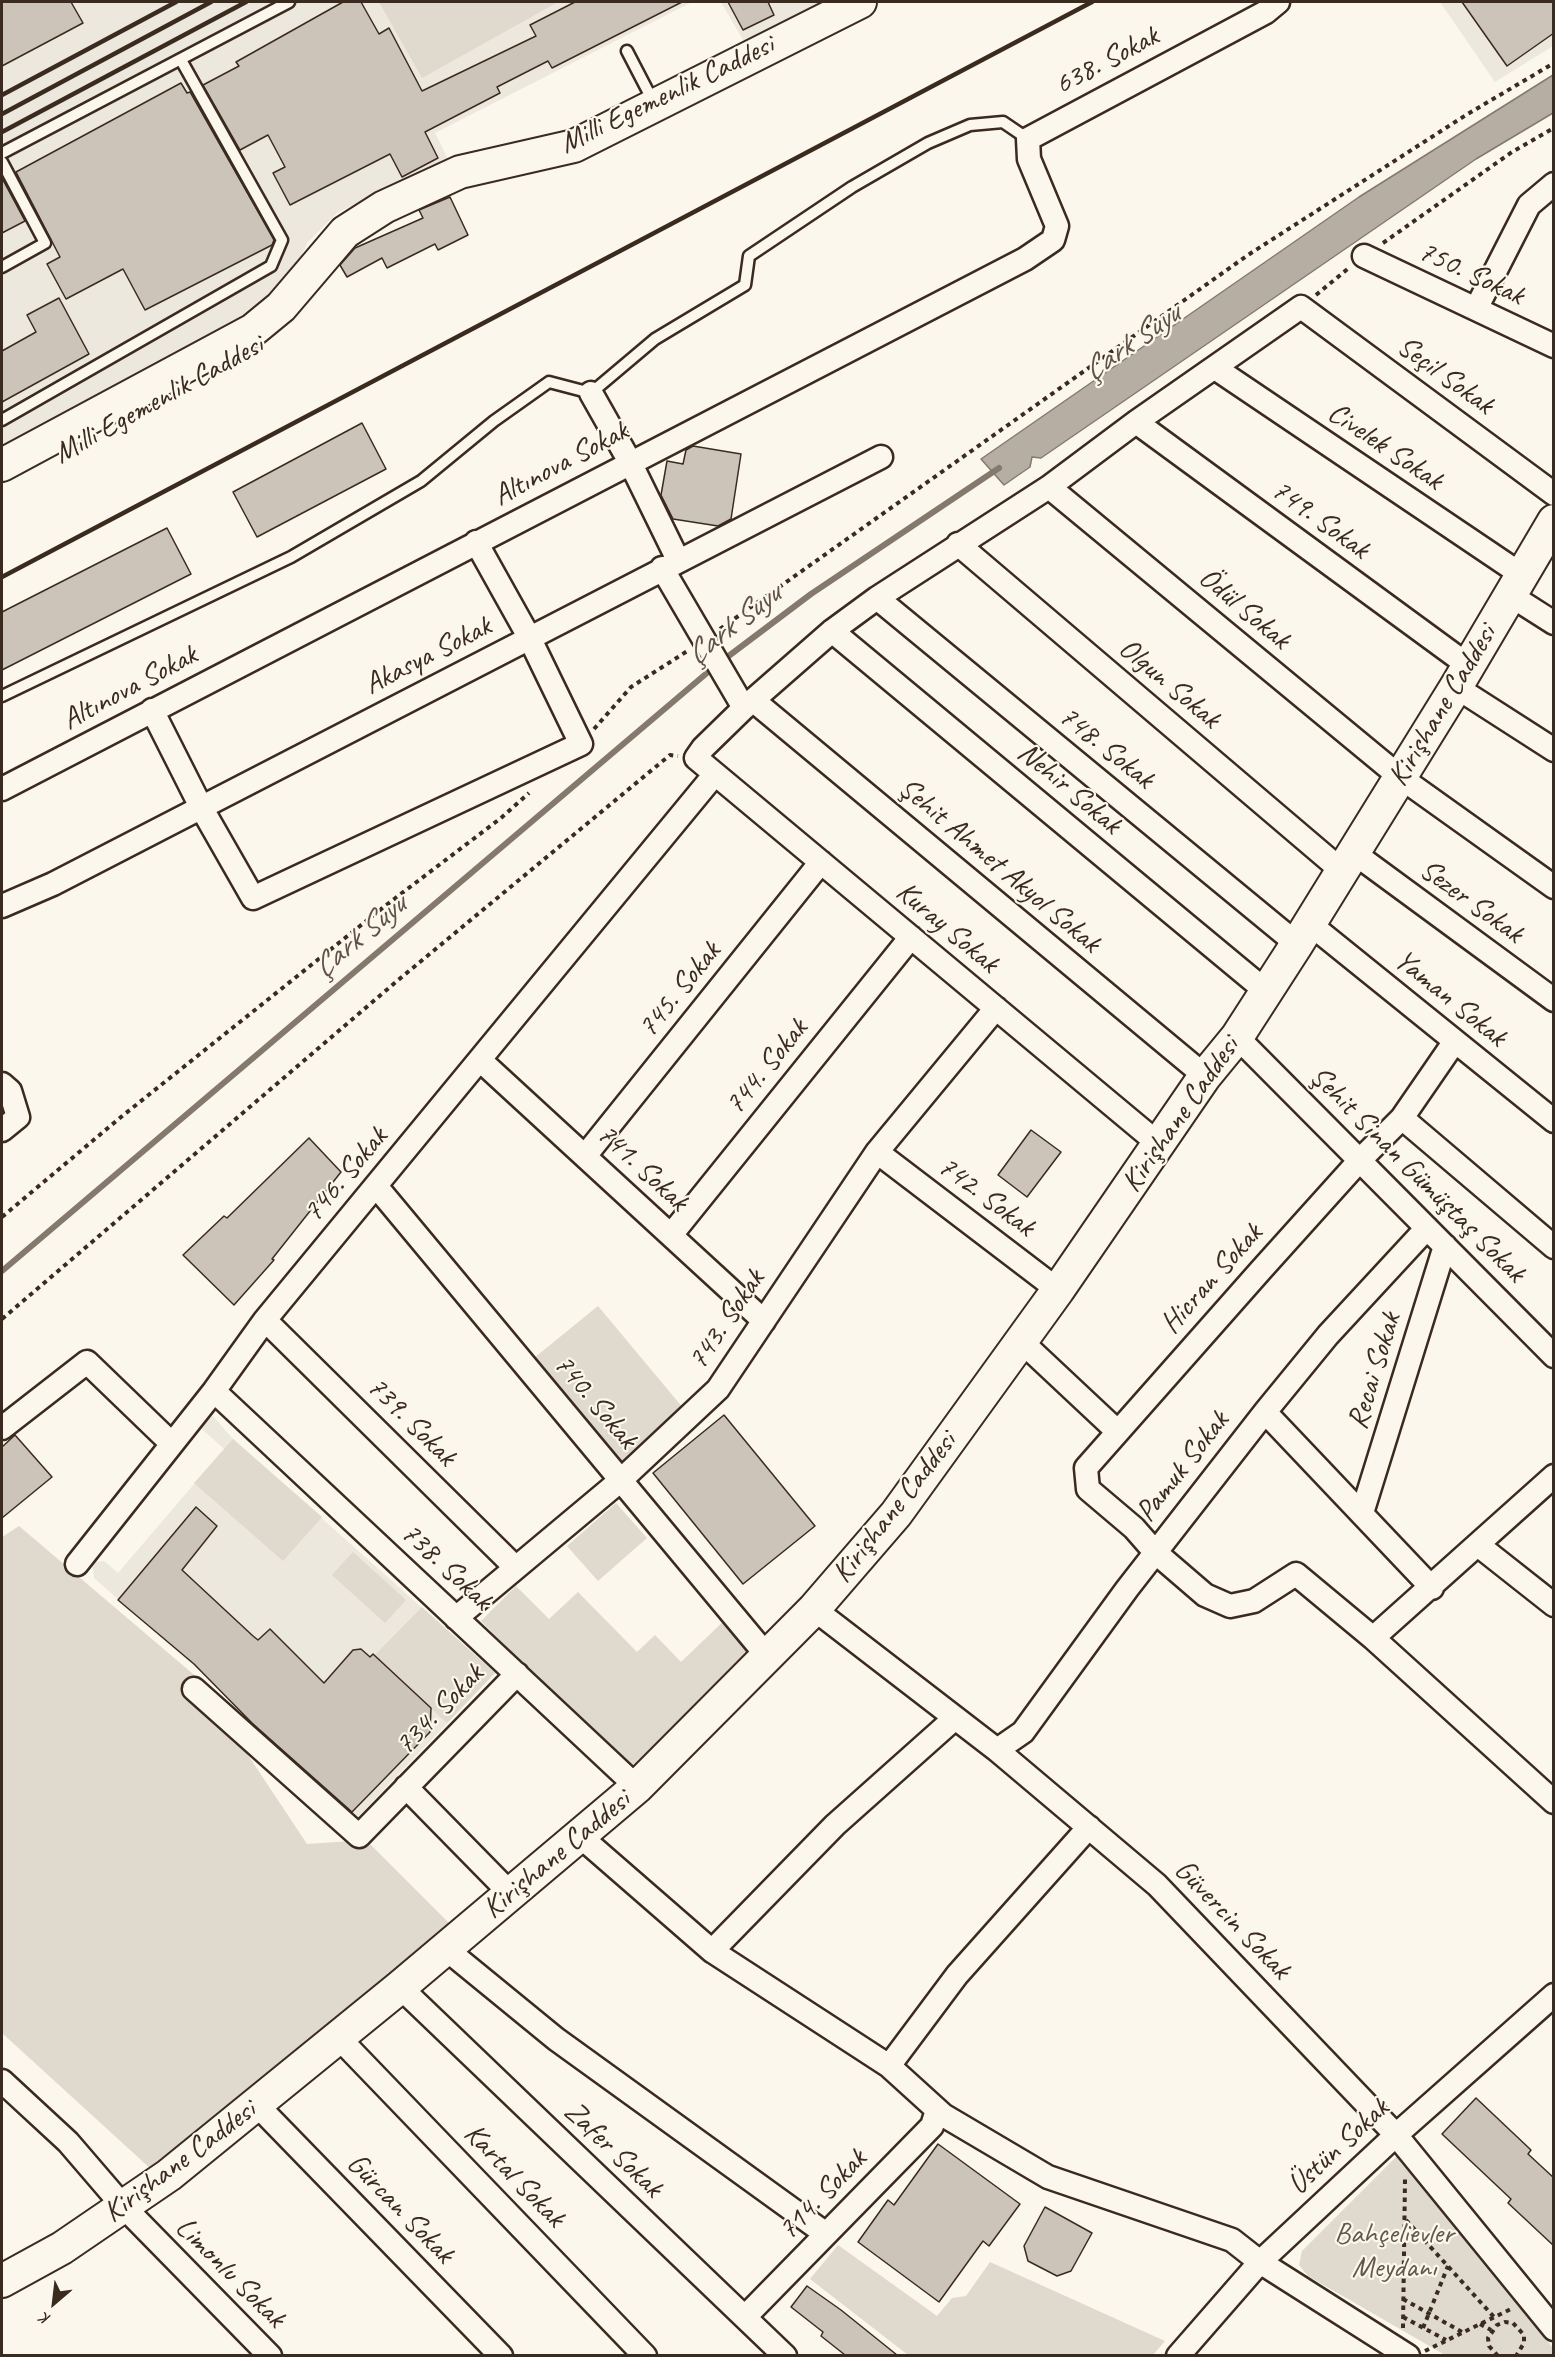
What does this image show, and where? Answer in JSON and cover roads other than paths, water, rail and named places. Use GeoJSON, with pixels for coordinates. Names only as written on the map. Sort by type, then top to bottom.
{"type":"FeatureCollection","features":[{"type":"Feature","properties":{"kind":"street","name":"Milli Egemenlik Caddesi"},"geometry":{"type":"LineString","coordinates":[[2,465],[254,330],[281,308],[345,232],[384,207],[460,172],[574,146],[860,2]]}},
{"type":"Feature","properties":{"kind":"street","name":"638. Sokak"},"geometry":{"type":"LineString","coordinates":[[1028,139],[1266,12],[1278,2]]}},
{"type":"Feature","properties":{"kind":"street","name":"Altınova Sokak"},"geometry":{"type":"LineString","coordinates":[[2,789],[1025,259],[1053,240],[1057,226],[1029,159],[1028,139]]}},
{"type":"Feature","properties":{"kind":"street"},"geometry":{"type":"LineString","coordinates":[[1476,309],[1529,206],[1554,184]]}},
{"type":"Feature","properties":{"kind":"street","name":"750. Sokak"},"geometry":{"type":"LineString","coordinates":[[1364,256],[1554,346]]}},
{"type":"Feature","properties":{"kind":"street","name":"Milli Egemenlik Caddesi"},"geometry":{"type":"LineString","coordinates":[[2,487],[262,346],[290,321],[318,266]]}},
{"type":"Feature","properties":{"kind":"street","name":"Seçil Sokak"},"geometry":{"type":"LineString","coordinates":[[1215,368],[1301,307],[1554,494]]}},
{"type":"Feature","properties":{"kind":"street"},"geometry":{"type":"LineString","coordinates":[[745,702],[832,631],[877,598],[1049,487],[1136,422],[1215,368]]}},
{"type":"Feature","properties":{"kind":"street","name":"Civelek Sokak"},"geometry":{"type":"LineString","coordinates":[[1215,368],[1516,585],[1554,623]]}},
{"type":"Feature","properties":{"kind":"street","name":"Şehit Ahmet Akyol Sokak"},"geometry":{"type":"LineString","coordinates":[[591,393],[630,462],[670,564],[706,646],[745,702],[1205,1076]]}},
{"type":"Feature","properties":{"kind":"street","name":"749. Sokak"},"geometry":{"type":"LineString","coordinates":[[1136,422],[1554,750]]}},
{"type":"Feature","properties":{"kind":"street","name":"Akasya Sokak"},"geometry":{"type":"LineString","coordinates":[[2,906],[52,884],[881,457]]}},
{"type":"Feature","properties":{"kind":"street","name":"Ödül Sokak"},"geometry":{"type":"LineString","coordinates":[[1049,487],[1400,777],[1554,888]]}},
{"type":"Feature","properties":{"kind":"street","name":"Kirişhane Caddesi"},"geometry":{"type":"LineString","coordinates":[[2,2281],[62,2248],[169,2175],[512,1895],[637,1787],[814,1609],[896,1514],[1058,1290],[1160,1145],[1205,1076],[1237,1036],[1267,992],[1462,677],[1554,521]]}},
{"type":"Feature","properties":{"kind":"street"},"geometry":{"type":"LineString","coordinates":[[152,710],[201,807],[253,898],[581,744],[529,637],[476,542]]}},
{"type":"Feature","properties":{"kind":"street","name":"Olgun Sokak"},"geometry":{"type":"LineString","coordinates":[[958,544],[1347,861]]}},
{"type":"Feature","properties":{"kind":"street","name":"748. Sokak"},"geometry":{"type":"LineString","coordinates":[[877,598],[1304,934]]}},
{"type":"Feature","properties":{"kind":"street","name":"Nehir Sokak"},"geometry":{"type":"LineString","coordinates":[[832,631],[1267,992]]}},
{"type":"Feature","properties":{"kind":"street","name":"Kuray Sokak"},"geometry":{"type":"LineString","coordinates":[[745,702],[696,758],[1160,1145]]}},
{"type":"Feature","properties":{"kind":"street","name":"746. Sokak"},"geometry":{"type":"LineString","coordinates":[[77,1564],[214,1391],[265,1320],[715,774]]}},
{"type":"Feature","properties":{"kind":"street","name":"Sezer Sokak"},"geometry":{"type":"LineString","coordinates":[[1347,861],[1554,1000]]}},
{"type":"Feature","properties":{"kind":"street","name":"745. Sokak"},"geometry":{"type":"LineString","coordinates":[[585,1156],[821,862]]}},
{"type":"Feature","properties":{"kind":"street","name":"Yaman Sokak"},"geometry":{"type":"LineString","coordinates":[[1304,934],[1455,1041],[1554,1121]]}},
{"type":"Feature","properties":{"kind":"street","name":"744. Sokak"},"geometry":{"type":"LineString","coordinates":[[671,1235],[911,937]]}},
{"type":"Feature","properties":{"kind":"street","name":"743. Sokak"},"geometry":{"type":"LineString","coordinates":[[456,1618],[621,1480],[718,1389],[877,1152],[996,1008]]}},
{"type":"Feature","properties":{"kind":"street","name":"Şehit Sinan Gümüştaş Sokak"},"geometry":{"type":"LineString","coordinates":[[1237,1036],[1554,1356]]}},
{"type":"Feature","properties":{"kind":"street","name":"Hicran Sokak"},"geometry":{"type":"LineString","coordinates":[[1373,1638],[1296,1574],[1254,1601],[1230,1606],[1205,1595],[1155,1552],[1134,1528],[1088,1489],[1086,1468],[1360,1160],[1402,1118],[1455,1041]]}},
{"type":"Feature","properties":{"kind":"street","name":"741. Sokak"},"geometry":{"type":"LineString","coordinates":[[480,1060],[764,1321]]}},
{"type":"Feature","properties":{"kind":"street"},"geometry":{"type":"LineString","coordinates":[[2,1084],[10,1091],[18,1117],[2,1130]]}},
{"type":"Feature","properties":{"kind":"street"},"geometry":{"type":"LineString","coordinates":[[1402,1118],[1554,1247]]}},
{"type":"Feature","properties":{"kind":"street","name":"742. Sokak"},"geometry":{"type":"LineString","coordinates":[[877,1152],[1058,1290]]}},
{"type":"Feature","properties":{"kind":"street","name":"740. Sokak"},"geometry":{"type":"LineString","coordinates":[[376,1186],[768,1657]]}},
{"type":"Feature","properties":{"kind":"street","name":"Pamuk Sokak"},"geometry":{"type":"LineString","coordinates":[[997,1750],[1023,1732],[1155,1552],[1265,1412],[1328,1335],[1427,1228]]}},
{"type":"Feature","properties":{"kind":"street","name":"Recai Sokak"},"geometry":{"type":"LineString","coordinates":[[1362,1514],[1445,1246]]}},
{"type":"Feature","properties":{"kind":"street","name":"739. Sokak"},"geometry":{"type":"LineString","coordinates":[[265,1320],[515,1567]]}},
{"type":"Feature","properties":{"kind":"street"},"geometry":{"type":"LineString","coordinates":[[1021,1341],[1117,1431]]}},
{"type":"Feature","properties":{"kind":"street"},"geometry":{"type":"LineString","coordinates":[[2,1428],[87,1362],[171,1443]]}},
{"type":"Feature","properties":{"kind":"street","name":"738. Sokak"},"geometry":{"type":"LineString","coordinates":[[214,1391],[637,1787]]}},
{"type":"Feature","properties":{"kind":"street"},"geometry":{"type":"LineString","coordinates":[[1265,1412],[1432,1588]]}},
{"type":"Feature","properties":{"kind":"street"},"geometry":{"type":"LineString","coordinates":[[1554,1476],[1432,1588],[1373,1638],[1554,1802]]}},
{"type":"Feature","properties":{"kind":"street"},"geometry":{"type":"LineString","coordinates":[[1478,1545],[1554,1605]]}},
{"type":"Feature","properties":{"kind":"street","name":"Güvercin Sokak"},"geometry":{"type":"LineString","coordinates":[[814,1609],[997,1750],[1157,1885],[1401,2141],[1544,2310]]}},
{"type":"Feature","properties":{"kind":"street","name":"734. Sokak"},"geometry":{"type":"LineString","coordinates":[[194,1689],[359,1836],[517,1674]]}},
{"type":"Feature","properties":{"kind":"street"},"geometry":{"type":"LineString","coordinates":[[712,1950],[835,1826],[955,1718]]}},
{"type":"Feature","properties":{"kind":"street"},"geometry":{"type":"LineString","coordinates":[[406,1788],[512,1895]]}},
{"type":"Feature","properties":{"kind":"street"},"geometry":{"type":"LineString","coordinates":[[889,2066],[957,1975],[1089,1827]]}},
{"type":"Feature","properties":{"kind":"street"},"geometry":{"type":"LineString","coordinates":[[581,1837],[712,1950],[889,2066],[937,2110],[1048,2177],[1232,2240],[1260,2262],[1402,2353]]}},
{"type":"Feature","properties":{"kind":"street"},"geometry":{"type":"LineString","coordinates":[[446,1949],[556,2039],[826,2234]]}},
{"type":"Feature","properties":{"kind":"street","name":"Zafer Sokak"},"geometry":{"type":"LineString","coordinates":[[400,1987],[785,2355]]}},
{"type":"Feature","properties":{"kind":"street","name":"Üstün Sokak"},"geometry":{"type":"LineString","coordinates":[[1178,2355],[1260,2262],[1401,2141],[1554,1995]]}},
{"type":"Feature","properties":{"kind":"street","name":"Kartal Sokak"},"geometry":{"type":"LineString","coordinates":[[339,2037],[645,2355]]}},
{"type":"Feature","properties":{"kind":"street","name":"Limonlu Sokak"},"geometry":{"type":"LineString","coordinates":[[5,2090],[68,2142],[123,2206],[261,2353]]}},
{"type":"Feature","properties":{"kind":"street","name":"Gürcan Sokak"},"geometry":{"type":"LineString","coordinates":[[257,2105],[501,2355]]}},
{"type":"Feature","properties":{"kind":"street","name":"714. Sokak"},"geometry":{"type":"LineString","coordinates":[[745,2317],[932,2126],[937,2110]]}},
{"type":"Feature","properties":{"kind":"lane"},"geometry":{"type":"LineString","coordinates":[[2,153],[289,2]]}},
{"type":"Feature","properties":{"kind":"lane"},"geometry":{"type":"LineString","coordinates":[[627,51],[654,104]]}},
{"type":"Feature","properties":{"kind":"lane"},"geometry":{"type":"LineString","coordinates":[[2,420],[271,266],[282,240],[181,60]]}},
{"type":"Feature","properties":{"kind":"lane"},"geometry":{"type":"LineString","coordinates":[[2,696],[291,557],[421,481],[494,422],[549,382],[591,393],[655,339],[745,285],[749,256],[852,187],[928,143],[970,125],[1003,122],[1028,139]]}},
{"type":"Feature","properties":{"kind":"lane"},"geometry":{"type":"LineString","coordinates":[[2,162],[45,243],[2,267]]}},
{"type":"Feature","properties":{"kind":"waterway","name":"Çark Suyu"},"geometry":{"type":"LineString","coordinates":[[722,661],[811,594],[999,468]]}},
{"type":"Feature","properties":{"kind":"waterway","name":"Çark Suyu"},"geometry":{"type":"LineString","coordinates":[[2,1271],[714,667]]}},
{"type":"Feature","properties":{"kind":"railway"},"geometry":{"type":"LineString","coordinates":[[2,95],[176,2]]}},
{"type":"Feature","properties":{"kind":"railway"},"geometry":{"type":"LineString","coordinates":[[2,114],[211,2]]}},
{"type":"Feature","properties":{"kind":"railway"},"geometry":{"type":"LineString","coordinates":[[2,132],[246,2]]}},
{"type":"Feature","properties":{"kind":"railway"},"geometry":{"type":"LineString","coordinates":[[2,577],[1092,2]]}},
{"type":"Feature","properties":{"kind":"park label","name":"Bahçelievler Meydanı"},"geometry":{"type":"Point","coordinates":[1394,2251]}}]}
